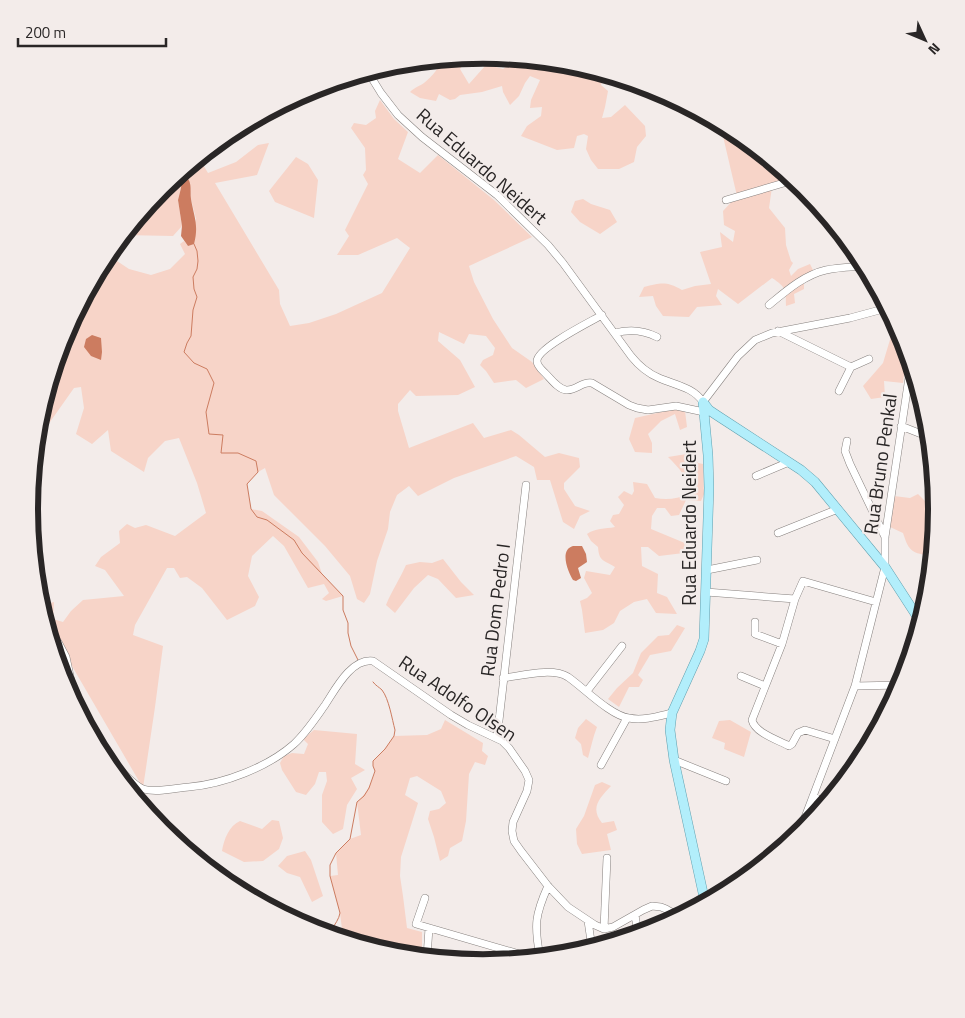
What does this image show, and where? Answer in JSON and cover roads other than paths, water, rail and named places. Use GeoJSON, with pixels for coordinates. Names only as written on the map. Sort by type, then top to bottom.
{"type":"FeatureCollection","features":[{"type":"Feature","properties":{"kind":"main road"},"geometry":{"type":"LineString","coordinates":[[704,407],[810,477],[885,567],[915,613]]}},
{"type":"Feature","properties":{"kind":"main road","name":"Rua Eduardo Neidert"},"geometry":{"type":"LineString","coordinates":[[703,895],[674,760],[670,730],[672,713],[702,644],[704,632],[709,472],[704,407]]}},
{"type":"Feature","properties":{"kind":"street","name":"Rua Eduardo Neidert"},"geometry":{"type":"LineString","coordinates":[[372,78],[386,101],[422,137],[493,192],[536,232],[563,263],[640,367],[657,377],[691,390],[699,396],[704,407]]}},
{"type":"Feature","properties":{"kind":"street"},"geometry":{"type":"LineString","coordinates":[[726,200],[785,183]]}},
{"type":"Feature","properties":{"kind":"street"},"geometry":{"type":"LineString","coordinates":[[769,305],[794,286],[815,274],[855,265]]}},
{"type":"Feature","properties":{"kind":"street"},"geometry":{"type":"LineString","coordinates":[[602,315],[549,346],[542,352],[537,361],[541,369],[563,389],[571,389],[589,382],[629,405],[648,410],[676,406],[704,407],[738,356],[749,344],[761,337],[778,331],[850,318],[881,310]]}},
{"type":"Feature","properties":{"kind":"street"},"geometry":{"type":"LineString","coordinates":[[615,334],[633,330],[657,337]]}},
{"type":"Feature","properties":{"kind":"street"},"geometry":{"type":"LineString","coordinates":[[778,331],[851,367]]}},
{"type":"Feature","properties":{"kind":"street"},"geometry":{"type":"LineString","coordinates":[[839,391],[851,367],[869,359]]}},
{"type":"Feature","properties":{"kind":"street","name":"Rua Bruno Penkal"},"geometry":{"type":"LineString","coordinates":[[807,813],[855,686],[885,567],[885,537],[908,379]]}},
{"type":"Feature","properties":{"kind":"street"},"geometry":{"type":"LineString","coordinates":[[901,426],[921,434]]}},
{"type":"Feature","properties":{"kind":"street"},"geometry":{"type":"LineString","coordinates":[[848,441],[845,451],[848,459],[885,537]]}},
{"type":"Feature","properties":{"kind":"street"},"geometry":{"type":"LineString","coordinates":[[756,476],[789,462]]}},
{"type":"Feature","properties":{"kind":"street","name":"Rua Dom Pedro I"},"geometry":{"type":"LineString","coordinates":[[497,738],[526,485]]}},
{"type":"Feature","properties":{"kind":"street"},"geometry":{"type":"LineString","coordinates":[[778,533],[838,509]]}},
{"type":"Feature","properties":{"kind":"street"},"geometry":{"type":"LineString","coordinates":[[707,570],[757,560]]}},
{"type":"Feature","properties":{"kind":"street"},"geometry":{"type":"LineString","coordinates":[[835,739],[805,730],[798,733],[789,746],[756,729],[752,720],[782,644],[795,599],[803,581],[876,602]]}},
{"type":"Feature","properties":{"kind":"street"},"geometry":{"type":"LineString","coordinates":[[706,592],[795,599]]}},
{"type":"Feature","properties":{"kind":"street"},"geometry":{"type":"LineString","coordinates":[[755,622],[755,634],[782,644]]}},
{"type":"Feature","properties":{"kind":"street"},"geometry":{"type":"LineString","coordinates":[[58,643],[66,657],[70,677]]}},
{"type":"Feature","properties":{"kind":"street"},"geometry":{"type":"LineString","coordinates":[[587,691],[622,646]]}},
{"type":"Feature","properties":{"kind":"street","name":"Rua Adolfo Olsen"},"geometry":{"type":"LineString","coordinates":[[126,776],[142,788],[154,790],[200,786],[244,774],[271,760],[293,744],[309,727],[350,670],[360,663],[373,660],[460,720],[506,744],[529,780],[528,791],[513,822],[512,832],[514,841],[548,886],[568,907],[588,922],[604,929]]}},
{"type":"Feature","properties":{"kind":"street"},"geometry":{"type":"LineString","coordinates":[[504,678],[540,673],[560,673],[610,709],[627,718],[638,719],[672,713]]}},
{"type":"Feature","properties":{"kind":"street"},"geometry":{"type":"LineString","coordinates":[[741,676],[765,686]]}},
{"type":"Feature","properties":{"kind":"street"},"geometry":{"type":"LineString","coordinates":[[855,686],[891,685]]}},
{"type":"Feature","properties":{"kind":"street"},"geometry":{"type":"LineString","coordinates":[[601,765],[627,718]]}},
{"type":"Feature","properties":{"kind":"street"},"geometry":{"type":"LineString","coordinates":[[674,760],[726,781]]}},
{"type":"Feature","properties":{"kind":"street"},"geometry":{"type":"LineString","coordinates":[[813,796],[819,800]]}},
{"type":"Feature","properties":{"kind":"street"},"geometry":{"type":"LineString","coordinates":[[607,858],[604,929],[614,927],[648,908],[656,906],[671,912]]}},
{"type":"Feature","properties":{"kind":"street"},"geometry":{"type":"LineString","coordinates":[[539,950],[536,921],[548,886]]}},
{"type":"Feature","properties":{"kind":"street"},"geometry":{"type":"LineString","coordinates":[[425,898],[416,924],[514,953]]}},
{"type":"Feature","properties":{"kind":"street"},"geometry":{"type":"LineString","coordinates":[[635,915],[637,926]]}},
{"type":"Feature","properties":{"kind":"street"},"geometry":{"type":"LineString","coordinates":[[588,922],[591,940]]}},
{"type":"Feature","properties":{"kind":"street"},"geometry":{"type":"LineString","coordinates":[[427,950],[428,928]]}},
{"type":"Feature","properties":{"kind":"street"},"geometry":{"type":"LineString","coordinates":[[500,949],[500,953]]}},
{"type":"Feature","properties":{"kind":"waterway"},"geometry":{"type":"LineString","coordinates":[[194,244],[198,261],[193,277],[197,297],[193,310],[191,336],[184,352],[194,363],[207,369],[214,383],[206,412],[209,434],[223,435],[221,453],[238,453],[256,461],[258,472],[247,484],[251,509],[257,517],[267,520],[294,540],[302,553],[343,596],[343,610],[348,623],[351,646],[358,660]]}},
{"type":"Feature","properties":{"kind":"waterway"},"geometry":{"type":"LineString","coordinates":[[333,928],[340,913],[330,876],[330,865],[336,853],[350,839],[357,802],[369,788],[375,771],[373,761],[385,749],[394,736],[395,730],[387,698],[382,690],[373,682]]}}]}
